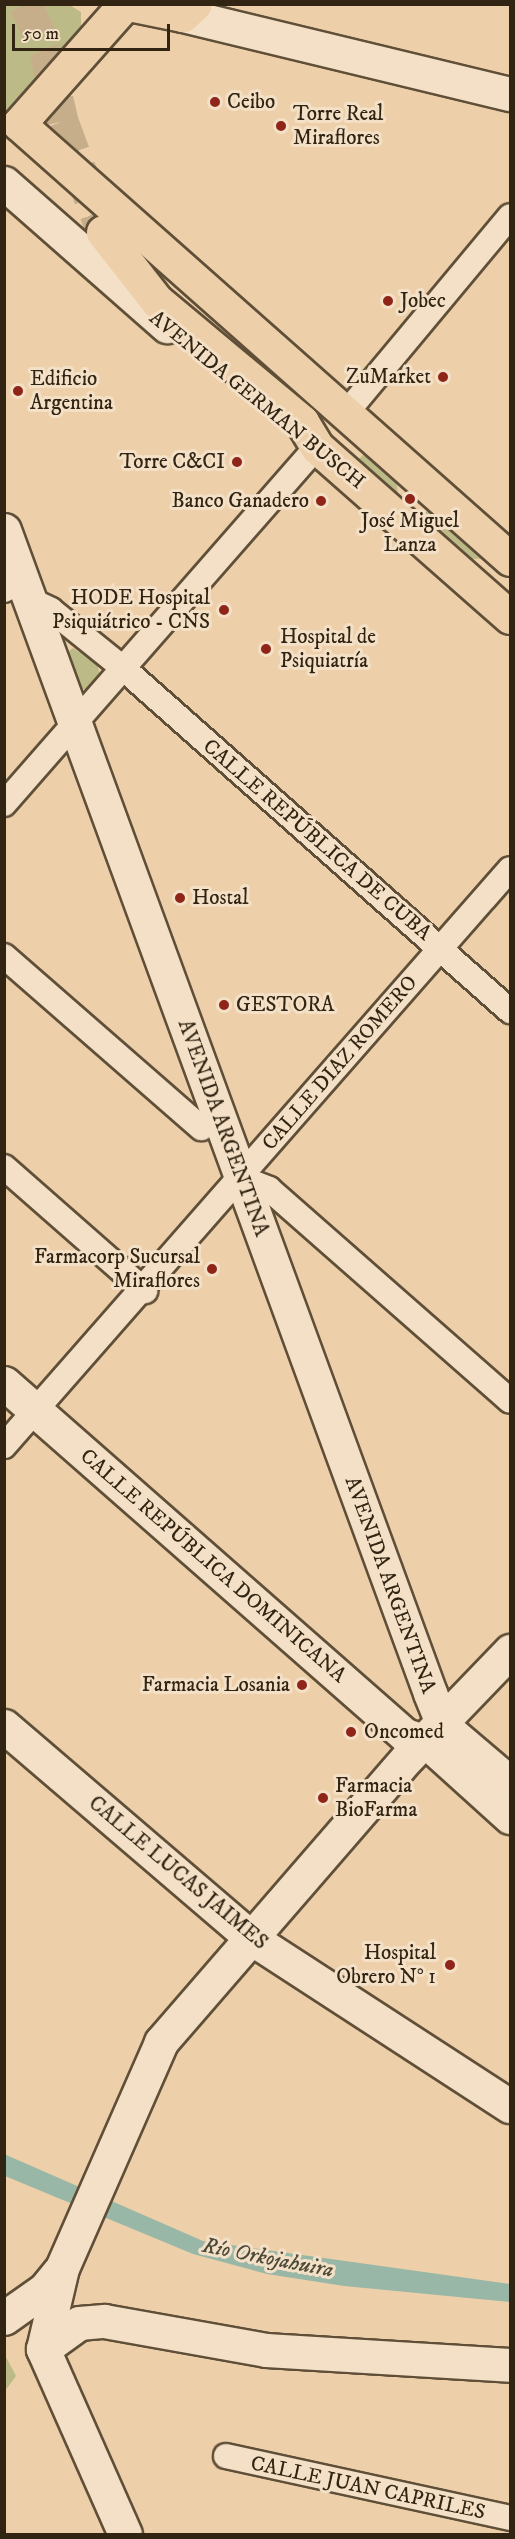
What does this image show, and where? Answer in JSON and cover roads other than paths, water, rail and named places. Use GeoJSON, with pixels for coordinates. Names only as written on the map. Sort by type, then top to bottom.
{"type":"FeatureCollection","features":[{"type":"Feature","properties":{"kind":"main road"},"geometry":{"type":"LineString","coordinates":[[12,132],[127,4],[189,10],[510,94]]}},
{"type":"Feature","properties":{"kind":"main road","name":"AVENIDA GERMAN BUSCH"},"geometry":{"type":"LineString","coordinates":[[12,132],[346,413],[510,559]]}},
{"type":"Feature","properties":{"kind":"main road","name":"AVENIDA GERMAN BUSCH"},"geometry":{"type":"LineString","coordinates":[[4,183],[292,434],[317,447],[510,617]]}},
{"type":"Feature","properties":{"kind":"main road"},"geometry":{"type":"LineString","coordinates":[[102,232],[157,301],[302,422],[317,447],[346,413]]}},
{"type":"Feature","properties":{"kind":"main road","name":"AVENIDA ARGENTINA"},"geometry":{"type":"LineString","coordinates":[[4,530],[11,591],[67,733],[435,1734]]}},
{"type":"Feature","properties":{"kind":"main road","name":"CALLE REPÚBLICA DOMINICANA"},"geometry":{"type":"LineString","coordinates":[[4,1383],[405,1735],[435,1734]]}},
{"type":"Feature","properties":{"kind":"main road"},"geometry":{"type":"LineString","coordinates":[[43,2349],[64,2265],[161,2042],[254,1940],[409,1755],[435,1734],[510,1651]]}},
{"type":"Feature","properties":{"kind":"main road","name":"CALLE LUCAS JAIMES"},"geometry":{"type":"LineString","coordinates":[[4,1726],[254,1940],[510,2106]]}},
{"type":"Feature","properties":{"kind":"main road"},"geometry":{"type":"LineString","coordinates":[[435,1734],[506,1796]]}},
{"type":"Feature","properties":{"kind":"main road"},"geometry":{"type":"LineString","coordinates":[[4,2318],[45,2289],[64,2265]]}},
{"type":"Feature","properties":{"kind":"main road"},"geometry":{"type":"LineString","coordinates":[[64,2265],[73,2308],[104,2321],[266,2350],[510,2365]]}},
{"type":"Feature","properties":{"kind":"main road"},"geometry":{"type":"LineString","coordinates":[[43,2349],[79,2323],[104,2321]]}},
{"type":"Feature","properties":{"kind":"main road"},"geometry":{"type":"LineString","coordinates":[[4,2327],[43,2349],[124,2535]]}},
{"type":"Feature","properties":{"kind":"street"},"geometry":{"type":"LineString","coordinates":[[346,413],[510,216]]}},
{"type":"Feature","properties":{"kind":"street"},"geometry":{"type":"LineString","coordinates":[[4,804],[317,447]]}},
{"type":"Feature","properties":{"kind":"street","name":"CALLE REPÚBLICA DE CUBA"},"geometry":{"type":"LineString","coordinates":[[11,591],[51,610],[124,669],[510,1011]]}},
{"type":"Feature","properties":{"kind":"street","name":"CALLE DIAZ ROMERO"},"geometry":{"type":"LineString","coordinates":[[4,1446],[145,1292],[510,869]]}},
{"type":"Feature","properties":{"kind":"street"},"geometry":{"type":"LineString","coordinates":[[4,956],[211,1125]]}},
{"type":"Feature","properties":{"kind":"street"},"geometry":{"type":"LineString","coordinates":[[4,1167],[145,1292]]}},
{"type":"Feature","properties":{"kind":"street"},"geometry":{"type":"LineString","coordinates":[[233,1188],[268,1189],[510,1401]]}},
{"type":"Feature","properties":{"kind":"street","name":"CALLE JUAN CAPRILES"},"geometry":{"type":"LineString","coordinates":[[226,2457],[510,2518]]}},
{"type":"Feature","properties":{"kind":"water","name":"Río Orkojahuira"},"geometry":{"type":"Polygon","coordinates":[[[4,2154],[203,2241],[510,2284],[510,2302],[344,2286],[267,2274],[193,2254],[5,2176],[4,2154]]]}},
{"type":"Feature","properties":{"kind":"tunnel"},"geometry":{"type":"LineString","coordinates":[[26,4],[46,51],[62,121],[103,232]]}},
{"type":"Feature","properties":{"kind":"place","name":"Ceibo"},"geometry":{"type":"Point","coordinates":[215,102]}},
{"type":"Feature","properties":{"kind":"place","name":"Torre Real Miraflores"},"geometry":{"type":"Point","coordinates":[281,126]}},
{"type":"Feature","properties":{"kind":"place","name":"Jobec"},"geometry":{"type":"Point","coordinates":[388,301]}},
{"type":"Feature","properties":{"kind":"place","name":"ZuMarket"},"geometry":{"type":"Point","coordinates":[443,377]}},
{"type":"Feature","properties":{"kind":"place","name":"Edificio Argentina"},"geometry":{"type":"Point","coordinates":[18,391]}},
{"type":"Feature","properties":{"kind":"place","name":"Torre C&CI"},"geometry":{"type":"Point","coordinates":[237,462]}},
{"type":"Feature","properties":{"kind":"place","name":"José Miguel Lanza"},"geometry":{"type":"Point","coordinates":[410,499]}},
{"type":"Feature","properties":{"kind":"place","name":"Banco Ganadero"},"geometry":{"type":"Point","coordinates":[321,501]}},
{"type":"Feature","properties":{"kind":"place","name":"HODE Hospital Psiquiátrico - CNS"},"geometry":{"type":"Point","coordinates":[224,610]}},
{"type":"Feature","properties":{"kind":"place","name":"Hospital de Psiquiatría"},"geometry":{"type":"Point","coordinates":[266,649]}},
{"type":"Feature","properties":{"kind":"place","name":"Hostal"},"geometry":{"type":"Point","coordinates":[180,898]}},
{"type":"Feature","properties":{"kind":"place","name":"GESTORA"},"geometry":{"type":"Point","coordinates":[224,1005]}},
{"type":"Feature","properties":{"kind":"place","name":"Farmacorp Sucursal Miraflores"},"geometry":{"type":"Point","coordinates":[212,1269]}},
{"type":"Feature","properties":{"kind":"place","name":"Farmacia Losania"},"geometry":{"type":"Point","coordinates":[302,1685]}},
{"type":"Feature","properties":{"kind":"place","name":"Oncomed"},"geometry":{"type":"Point","coordinates":[351,1732]}},
{"type":"Feature","properties":{"kind":"place","name":"Farmacia BioFarma"},"geometry":{"type":"Point","coordinates":[323,1798]}},
{"type":"Feature","properties":{"kind":"place","name":"Hospital Obrero N° 1"},"geometry":{"type":"Point","coordinates":[450,1965]}}]}
